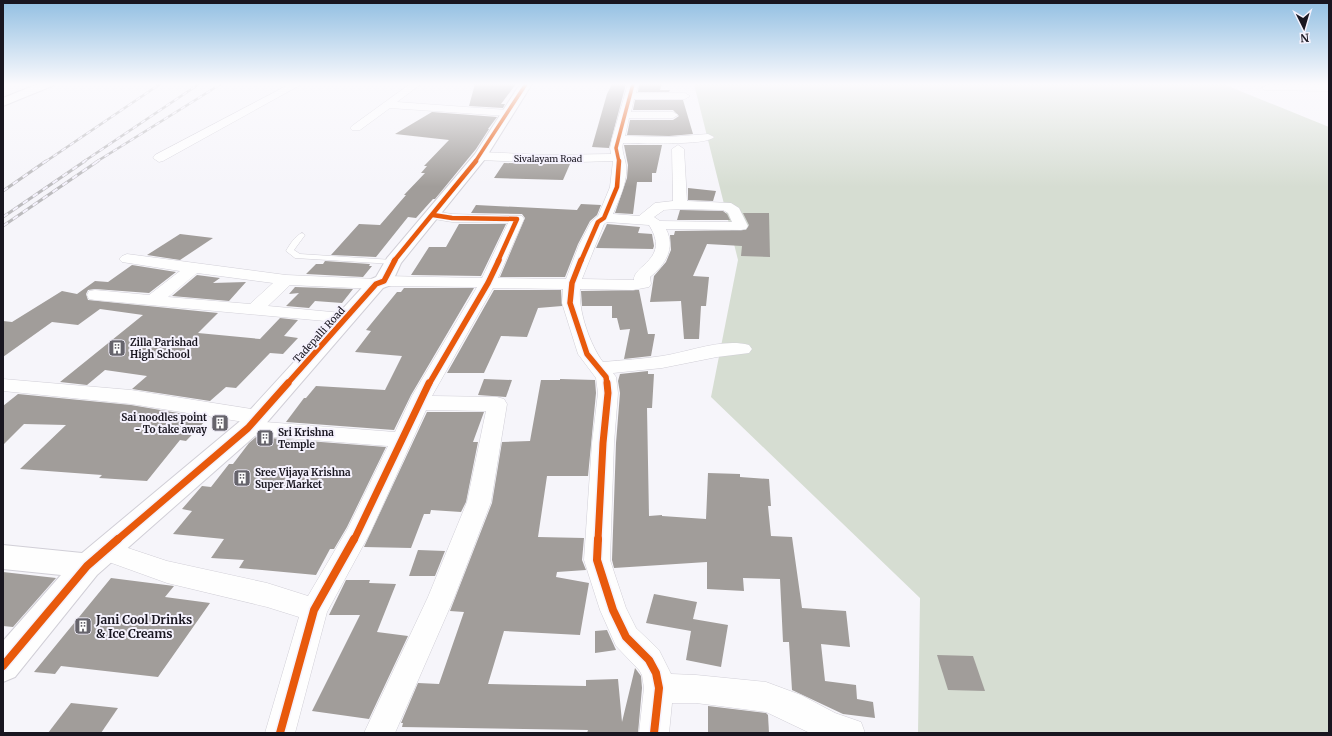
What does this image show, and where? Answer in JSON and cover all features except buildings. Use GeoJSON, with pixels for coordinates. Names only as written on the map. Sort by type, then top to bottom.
{"type":"FeatureCollection","features":[{"type":"Feature","properties":{"kind":"street"},"geometry":{"type":"LineString","coordinates":[[159,158],[233,118]]}},
{"type":"Feature","properties":{"kind":"street"},"geometry":{"type":"LineString","coordinates":[[356,128],[369,118]]}},
{"type":"Feature","properties":{"kind":"street","name":"Tadepalli Road"},"geometry":{"type":"LineString","coordinates":[[3,666],[95,558],[253,423],[380,283],[393,262],[480,156],[504,118]]}},
{"type":"Feature","properties":{"kind":"street"},"geometry":{"type":"LineString","coordinates":[[625,118],[618,148],[620,165],[617,187],[604,218],[598,222],[572,283],[570,303],[587,354],[591,361],[606,377],[608,393],[603,443],[597,560],[613,610],[626,637],[649,660],[656,673],[659,688],[654,733]]}},
{"type":"Feature","properties":{"kind":"street","name":"Sivalayam Road"},"geometry":{"type":"LineString","coordinates":[[480,156],[546,159],[669,140],[708,137]]}},
{"type":"Feature","properties":{"kind":"street"},"geometry":{"type":"LineString","coordinates":[[678,149],[680,205]]}},
{"type":"Feature","properties":{"kind":"street"},"geometry":{"type":"LineString","coordinates":[[604,218],[649,222],[741,226],[734,211],[726,206],[660,206],[649,222]]}},
{"type":"Feature","properties":{"kind":"street"},"geometry":{"type":"LineString","coordinates":[[280,733],[314,610],[358,533],[419,403],[488,283],[517,219],[452,218],[433,215]]}},
{"type":"Feature","properties":{"kind":"street"},"geometry":{"type":"LineString","coordinates":[[127,259],[286,280],[380,283],[572,283],[633,285],[643,284],[642,277],[645,272],[652,268],[663,251],[662,233],[649,222]]}},
{"type":"Feature","properties":{"kind":"street"},"geometry":{"type":"LineString","coordinates":[[152,300],[194,268]]}},
{"type":"Feature","properties":{"kind":"street"},"geometry":{"type":"LineString","coordinates":[[255,309],[286,280]]}},
{"type":"Feature","properties":{"kind":"street"},"geometry":{"type":"LineString","coordinates":[[95,294],[347,318]]}},
{"type":"Feature","properties":{"kind":"street"},"geometry":{"type":"LineString","coordinates":[[599,368],[662,362],[718,351],[743,348]]}},
{"type":"Feature","properties":{"kind":"street"},"geometry":{"type":"LineString","coordinates":[[3,385],[131,397],[253,423],[401,440]]}},
{"type":"Feature","properties":{"kind":"street"},"geometry":{"type":"LineString","coordinates":[[379,733],[441,598],[479,502],[497,404],[419,403]]}},
{"type":"Feature","properties":{"kind":"street"},"geometry":{"type":"LineString","coordinates":[[3,557],[95,558],[167,572],[267,595],[314,610]]}},
{"type":"Feature","properties":{"kind":"street"},"geometry":{"type":"LineString","coordinates":[[659,688],[696,689],[766,697],[790,706],[830,727],[850,733]]}},
{"type":"Feature","properties":{"kind":"lane"},"geometry":{"type":"LineString","coordinates":[[302,235],[293,244],[290,251],[298,256],[393,262]]}},
{"type":"Feature","properties":{"kind":"shaded area"},"geometry":{"type":"Polygon","coordinates":[[[703,118],[1308,118],[1329,127],[1329,733],[918,733],[920,598],[711,397],[738,260],[703,118]]]}},
{"type":"Feature","properties":{"kind":"railway"},"geometry":{"type":"LineString","coordinates":[[45,162],[109,118]]}},
{"type":"Feature","properties":{"kind":"railway"},"geometry":{"type":"LineString","coordinates":[[83,162],[148,118]]}},
{"type":"Feature","properties":{"kind":"railway"},"geometry":{"type":"LineString","coordinates":[[96,162],[166,118]]}},
{"type":"Feature","properties":{"kind":"railway"},"geometry":{"type":"LineString","coordinates":[[3,191],[46,161]]}},
{"type":"Feature","properties":{"kind":"railway"},"geometry":{"type":"LineString","coordinates":[[3,217],[85,161]]}},
{"type":"Feature","properties":{"kind":"railway"},"geometry":{"type":"LineString","coordinates":[[3,226],[98,161]]}},
{"type":"Feature","properties":{"kind":"cycle path"},"geometry":{"type":"LineString","coordinates":[[3,666],[87,566],[248,428],[376,284],[384,281],[393,262],[480,156],[504,118]]}},
{"type":"Feature","properties":{"kind":"cycle path"},"geometry":{"type":"LineString","coordinates":[[624,118],[616,148],[620,165],[617,187],[604,218],[598,222],[587,245],[572,283],[570,303],[587,354],[606,377],[608,393],[603,443],[597,560],[613,610],[626,637],[649,660],[656,673],[659,688],[654,733]]}},
{"type":"Feature","properties":{"kind":"cycle path"},"geometry":{"type":"LineString","coordinates":[[280,733],[314,610],[358,533],[422,396],[488,283],[517,219],[452,218],[433,215]]}},
{"type":"Feature","properties":{"kind":"place","name":"Zilla Parishad High School"},"geometry":{"type":"Point","coordinates":[117,348]}},
{"type":"Feature","properties":{"kind":"place","name":"Sai noodles point - To take away"},"geometry":{"type":"Point","coordinates":[220,423]}},
{"type":"Feature","properties":{"kind":"place","name":"Sri Krishna Temple"},"geometry":{"type":"Point","coordinates":[265,438]}},
{"type":"Feature","properties":{"kind":"place","name":"Sree Vijaya Krishna Super Market"},"geometry":{"type":"Point","coordinates":[242,478]}},
{"type":"Feature","properties":{"kind":"place","name":"Jani Cool Drinks & Ice Creams"},"geometry":{"type":"Point","coordinates":[83,626]}}]}
